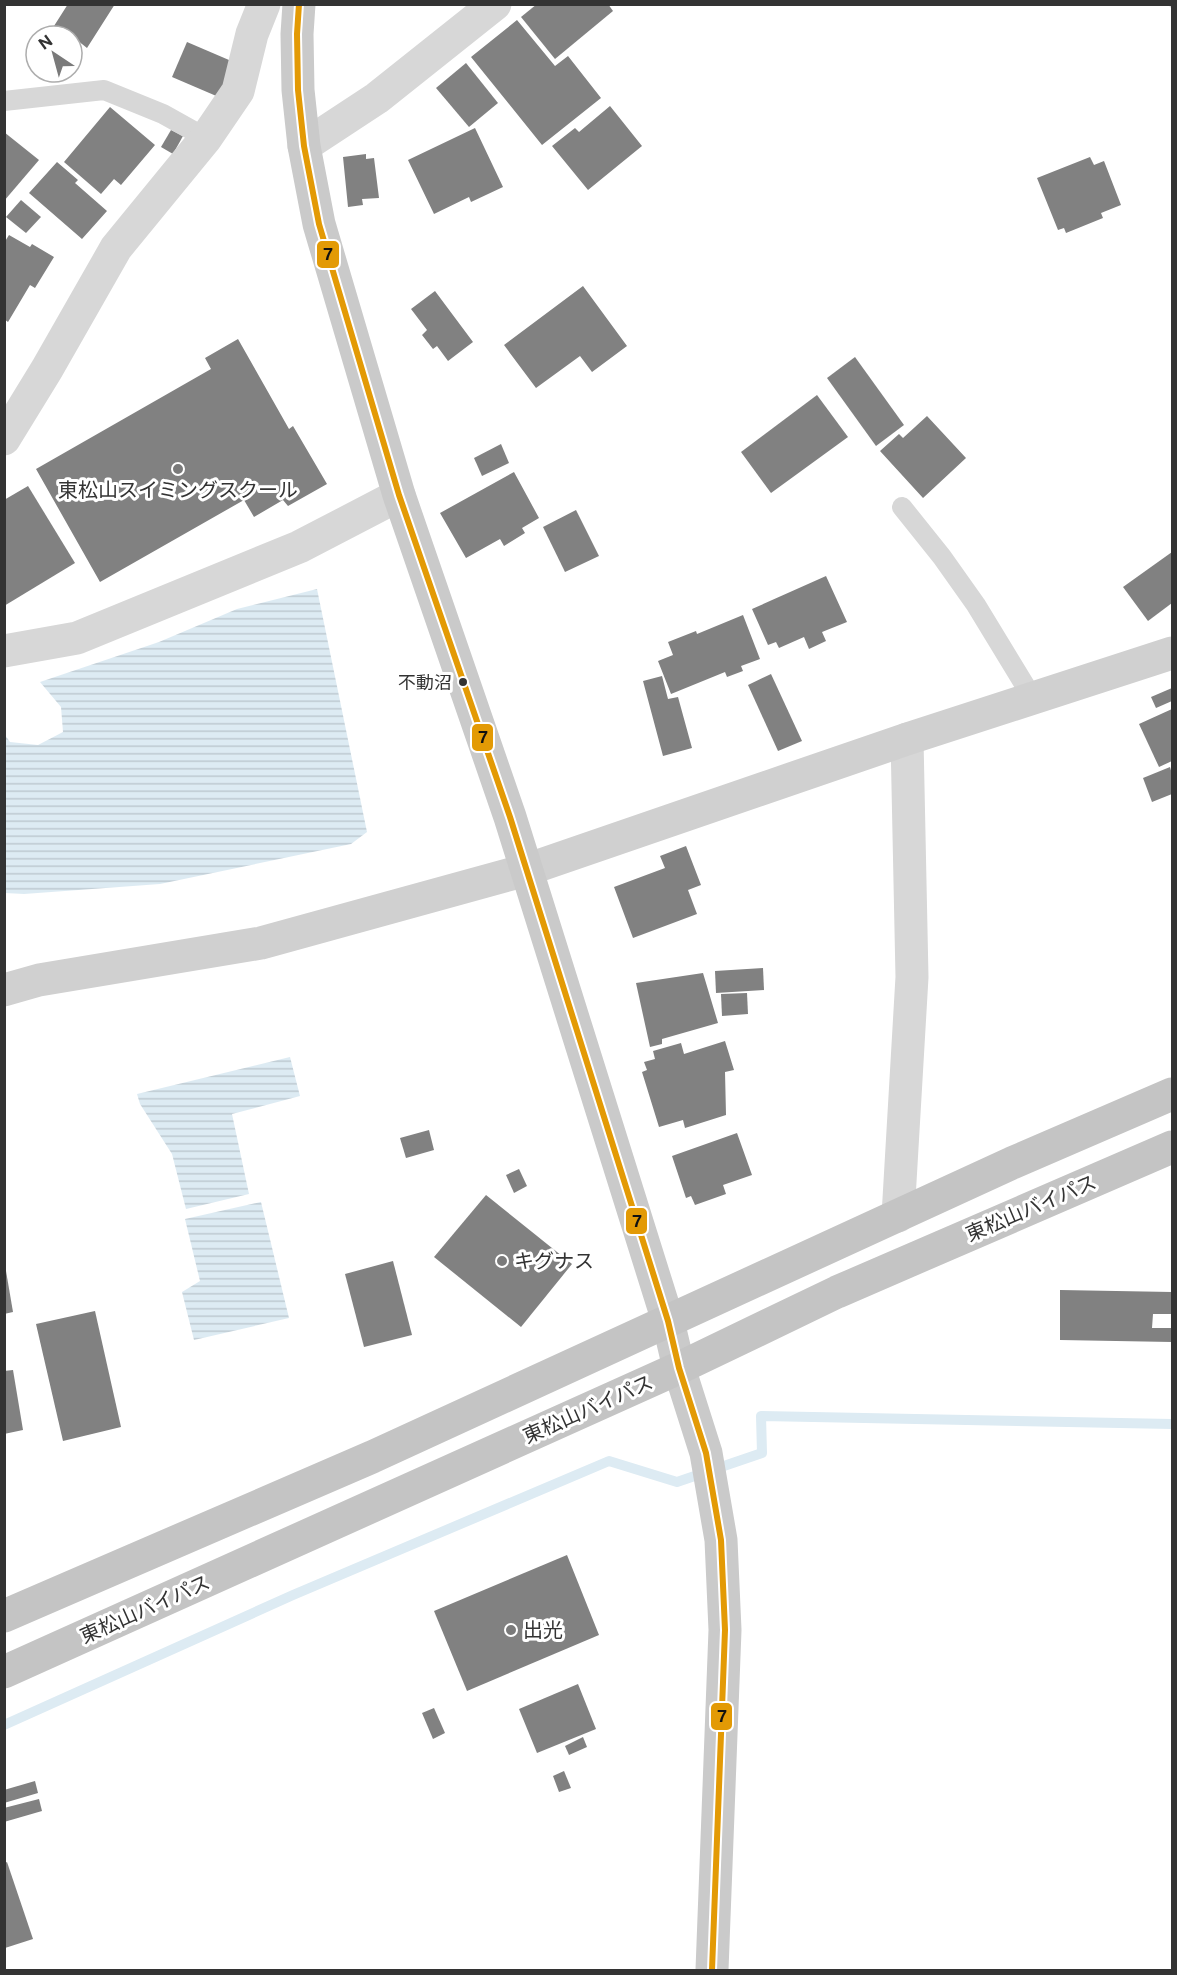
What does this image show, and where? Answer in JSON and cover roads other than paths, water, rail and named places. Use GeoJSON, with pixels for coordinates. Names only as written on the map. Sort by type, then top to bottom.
{"type":"FeatureCollection","features":[{"type":"Feature","properties":{"kind":"highway"},"geometry":{"type":"LineString","coordinates":[[4,1616],[372,1457],[1012,1163],[1173,1094]]}},
{"type":"Feature","properties":{"kind":"highway","name":"東松山バイパス"},"geometry":{"type":"LineString","coordinates":[[4,1672],[680,1368],[837,1292],[1173,1147]]}},
{"type":"Feature","properties":{"kind":"main road"},"geometry":{"type":"LineString","coordinates":[[299,4],[298,90],[304,146],[320,224],[399,495],[506,806],[668,1321],[706,1453],[721,1540],[725,1630],[712,1971]]}},
{"type":"Feature","properties":{"kind":"street"},"geometry":{"type":"LineString","coordinates":[[6,436],[116,248],[206,138],[238,91],[252,33],[264,4]]}},
{"type":"Feature","properties":{"kind":"street"},"geometry":{"type":"LineString","coordinates":[[304,146],[377,98],[495,4]]}},
{"type":"Feature","properties":{"kind":"street"},"geometry":{"type":"LineString","coordinates":[[4,651],[77,638],[299,547],[399,495]]}},
{"type":"Feature","properties":{"kind":"street"},"geometry":{"type":"LineString","coordinates":[[4,990],[39,980],[261,943],[526,870],[907,739],[1173,653]]}},
{"type":"Feature","properties":{"kind":"street"},"geometry":{"type":"LineString","coordinates":[[898,1216],[912,977],[907,739]]}},
{"type":"Feature","properties":{"kind":"lane"},"geometry":{"type":"LineString","coordinates":[[4,101],[104,90],[163,114],[206,138]]}},
{"type":"Feature","properties":{"kind":"lane"},"geometry":{"type":"LineString","coordinates":[[902,507],[942,556],[976,605],[1032,698]]}},
{"type":"Feature","properties":{"kind":"waterway"},"geometry":{"type":"LineString","coordinates":[[4,1725],[293,1595],[609,1461],[677,1482],[762,1453],[761,1416],[1172,1424]]}},
{"type":"Feature","properties":{"kind":"place","name":"東松山スイミングスクール"},"geometry":{"type":"Point","coordinates":[178,469]}},
{"type":"Feature","properties":{"kind":"place","name":"不動沼"},"geometry":{"type":"Point","coordinates":[463,682]}},
{"type":"Feature","properties":{"kind":"place","name":"キグナス"},"geometry":{"type":"Point","coordinates":[502,1261]}},
{"type":"Feature","properties":{"kind":"place","name":"出光"},"geometry":{"type":"Point","coordinates":[511,1630]}}]}
